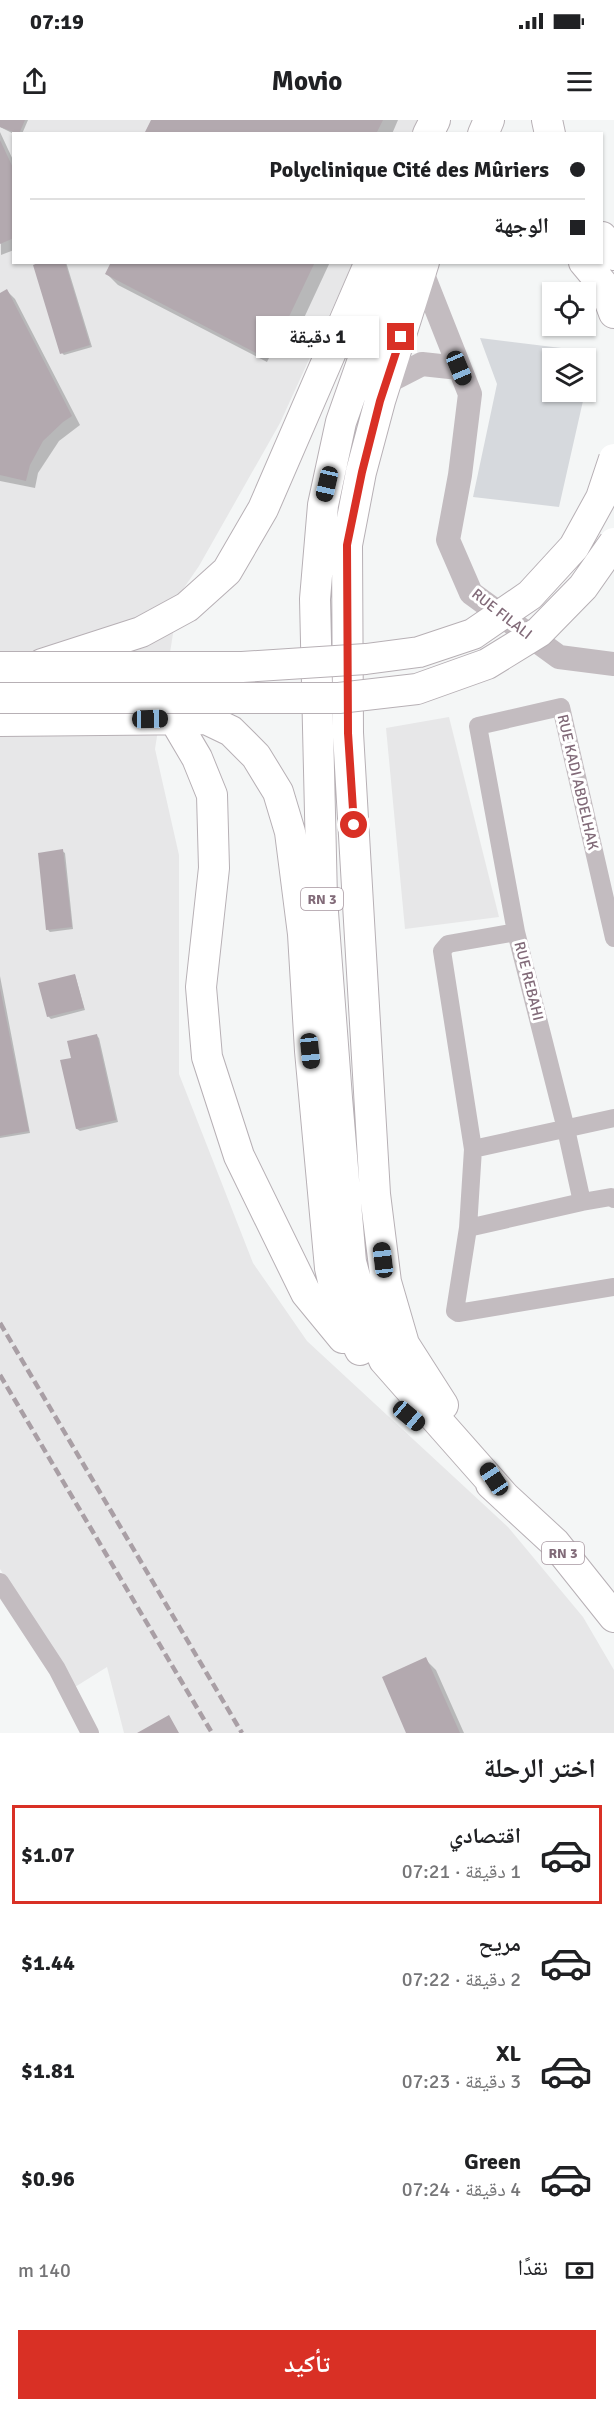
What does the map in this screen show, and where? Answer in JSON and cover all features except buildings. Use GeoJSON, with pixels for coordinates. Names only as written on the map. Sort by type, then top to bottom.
{"type":"FeatureCollection","features":[{"type":"Feature","properties":{"kind":"main road"},"geometry":{"type":"LineString","coordinates":[[34,667],[141,632],[187,607],[227,571],[263,508],[370,264]]}},
{"type":"Feature","properties":{"kind":"main road","name":"RN 3"},"geometry":{"type":"LineString","coordinates":[[421,264],[362,472],[347,545],[348,733],[375,1194],[386,1282],[404,1344],[434,1393],[505,1497]]}},
{"type":"Feature","properties":{"kind":"main road","name":"RN 3"},"geometry":{"type":"LineString","coordinates":[[421,264],[378,317],[341,422],[323,505],[315,599],[322,899],[351,1262],[366,1317],[384,1360],[505,1497],[555,1543],[614,1617]]}},
{"type":"Feature","properties":{"kind":"main road"},"geometry":{"type":"LineString","coordinates":[[603,264],[604,286],[614,314]]}},
{"type":"Feature","properties":{"kind":"main road"},"geometry":{"type":"LineString","coordinates":[[0,667],[242,667],[366,659],[419,652],[473,634],[530,595],[574,547],[601,498],[614,459]]}},
{"type":"Feature","properties":{"kind":"main road"},"geometry":{"type":"LineString","coordinates":[[0,698],[339,698],[417,689],[486,664],[539,632],[583,587],[614,543]]}},
{"type":"Feature","properties":{"kind":"main road"},"geometry":{"type":"LineString","coordinates":[[174,719],[197,759],[212,795],[214,868],[201,987],[207,1057],[239,1156],[306,1293],[368,1366],[393,1403],[505,1497]]}},
{"type":"Feature","properties":{"kind":"main road"},"geometry":{"type":"LineString","coordinates":[[0,721],[206,719],[231,731],[256,756],[278,792],[290,832],[303,934],[310,1051],[330,1268],[338,1303],[368,1366]]}},
{"type":"Feature","properties":{"kind":"street","name":"RUE FILALI"},"geometry":{"type":"LineString","coordinates":[[421,264],[470,394],[460,475],[448,540],[471,593],[559,657],[614,664]]}},
{"type":"Feature","properties":{"kind":"street"},"geometry":{"type":"LineString","coordinates":[[387,382],[422,364],[459,368]]}},
{"type":"Feature","properties":{"kind":"street","name":"RUE KADI ABDELHAK"},"geometry":{"type":"LineString","coordinates":[[478,726],[561,707],[614,938]]}},
{"type":"Feature","properties":{"kind":"street","name":"RUE REBAHI"},"geometry":{"type":"LineString","coordinates":[[478,726],[516,932],[567,1129],[582,1202]]}},
{"type":"Feature","properties":{"kind":"street"},"geometry":{"type":"LineString","coordinates":[[516,932],[448,944],[442,951],[473,1149],[468,1228],[457,1313],[614,1287]]}},
{"type":"Feature","properties":{"kind":"street"},"geometry":{"type":"LineString","coordinates":[[473,1149],[614,1118]]}},
{"type":"Feature","properties":{"kind":"street"},"geometry":{"type":"LineString","coordinates":[[468,1228],[582,1202],[611,1197],[614,1199]]}},
{"type":"Feature","properties":{"kind":"street"},"geometry":{"type":"LineString","coordinates":[[0,1582],[57,1669],[90,1733]]}},
{"type":"Feature","properties":{"kind":"shaded area"},"geometry":{"type":"Polygon","coordinates":[[[0,120],[418,120],[413,132],[12,132],[12,264],[353,264],[280,423],[199,566],[179,595],[155,749],[179,855],[179,1074],[253,1263],[307,1341],[508,1527],[583,1617],[614,1670],[614,1733],[124,1733],[107,1667],[75,1687],[0,1569],[0,120]]]}},
{"type":"Feature","properties":{"kind":"shaded area"},"geometry":{"type":"Polygon","coordinates":[[[480,338],[561,348],[542,348],[542,402],[583,402],[559,507],[473,497],[497,384],[480,338]]]}},
{"type":"Feature","properties":{"kind":"shaded area"},"geometry":{"type":"Polygon","coordinates":[[[449,717],[499,917],[405,929],[386,728],[449,717]]]}},
{"type":"Feature","properties":{"kind":"railway"},"geometry":{"type":"LineString","coordinates":[[0,1323],[242,1733]]}},
{"type":"Feature","properties":{"kind":"railway"},"geometry":{"type":"LineString","coordinates":[[0,1375],[212,1733]]}},
{"type":"Feature","properties":{"kind":"route"},"geometry":{"type":"LineString","coordinates":[[354,825],[348,733],[347,545],[380,401],[401,337]]}}]}
